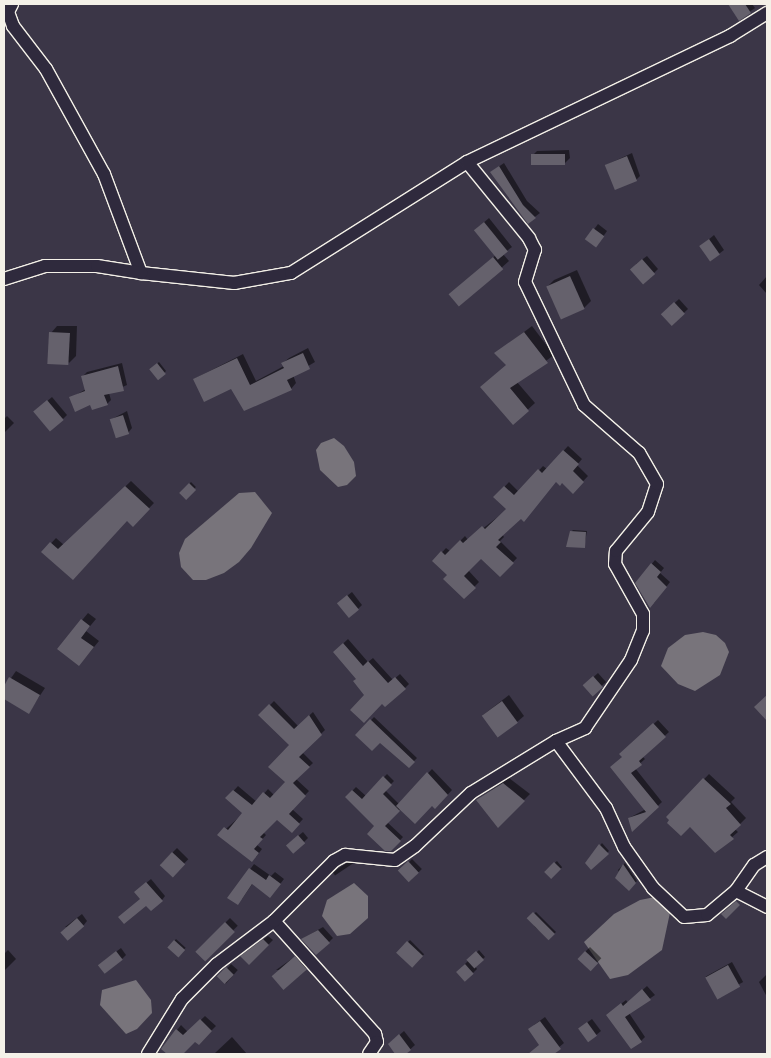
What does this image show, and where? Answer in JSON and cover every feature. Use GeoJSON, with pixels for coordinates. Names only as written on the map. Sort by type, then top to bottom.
{"type":"FeatureCollection","features":[{"type":"Feature","properties":{"kind":"street"},"geometry":{"type":"LineString","coordinates":[[12,4],[8,12],[13,26],[46,68],[104,174],[141,273]]}},
{"type":"Feature","properties":{"kind":"street"},"geometry":{"type":"LineString","coordinates":[[4,280],[45,266],[97,266],[141,273],[234,282],[291,273],[467,162],[730,36],[767,13]]}},
{"type":"Feature","properties":{"kind":"street"},"geometry":{"type":"LineString","coordinates":[[148,1054],[182,999],[217,964],[274,921],[334,861],[345,854],[395,860],[416,846],[472,793],[556,742],[585,728],[600,711],[632,660],[643,631],[643,614],[615,564],[616,551],[648,512],[657,484],[638,453],[584,404],[525,282],[534,250],[529,238],[467,162]]}},
{"type":"Feature","properties":{"kind":"street"},"geometry":{"type":"LineString","coordinates":[[556,742],[606,808],[624,847],[653,888],[684,918],[707,915],[736,891],[754,866],[767,856]]}},
{"type":"Feature","properties":{"kind":"street"},"geometry":{"type":"LineString","coordinates":[[736,891],[767,907]]}},
{"type":"Feature","properties":{"kind":"street"},"geometry":{"type":"LineString","coordinates":[[274,921],[375,1034],[377,1042],[369,1054]]}},
{"type":"Feature","properties":{"kind":"shaded area"},"geometry":{"type":"Polygon","coordinates":[[[334,438],[344,446],[354,462],[356,476],[347,485],[338,487],[320,470],[316,450],[321,443],[334,438]]]}},
{"type":"Feature","properties":{"kind":"shaded area"},"geometry":{"type":"Polygon","coordinates":[[[255,492],[272,513],[251,548],[239,562],[224,573],[206,580],[193,580],[181,567],[179,553],[185,539],[239,493],[255,492]]]}},
{"type":"Feature","properties":{"kind":"shaded area"},"geometry":{"type":"Polygon","coordinates":[[[703,632],[716,635],[725,643],[729,652],[720,675],[695,691],[678,684],[661,666],[668,648],[685,635],[703,632]]]}},
{"type":"Feature","properties":{"kind":"shaded area"},"geometry":{"type":"Polygon","coordinates":[[[354,883],[368,896],[368,918],[350,934],[337,936],[322,916],[327,900],[354,883]]]}},
{"type":"Feature","properties":{"kind":"shaded area"},"geometry":{"type":"Polygon","coordinates":[[[655,897],[671,908],[662,950],[628,975],[610,979],[584,942],[614,914],[640,900],[655,897]]]}},
{"type":"Feature","properties":{"kind":"shaded area"},"geometry":{"type":"Polygon","coordinates":[[[136,980],[151,1000],[152,1013],[137,1029],[126,1034],[100,1005],[102,990],[136,980]]]}},
{"type":"Feature","properties":{"kind":"building"},"geometry":{"type":"Polygon","coordinates":[[[728,4],[745,4],[751,13],[739,21],[728,4]]]}},
{"type":"Feature","properties":{"kind":"building"},"geometry":{"type":"Polygon","coordinates":[[[531,154],[565,154],[565,165],[531,165],[531,154]]]}},
{"type":"Feature","properties":{"kind":"building"},"geometry":{"type":"Polygon","coordinates":[[[627,156],[637,181],[615,190],[605,165],[627,156]]]}},
{"type":"Feature","properties":{"kind":"building"},"geometry":{"type":"Polygon","coordinates":[[[499,166],[523,205],[536,218],[528,224],[490,172],[499,166]]]}},
{"type":"Feature","properties":{"kind":"building"},"geometry":{"type":"Polygon","coordinates":[[[484,222],[508,252],[498,260],[474,230],[484,222]]]}},
{"type":"Feature","properties":{"kind":"building"},"geometry":{"type":"Polygon","coordinates":[[[593,228],[604,236],[596,248],[585,239],[593,228]]]}},
{"type":"Feature","properties":{"kind":"building"},"geometry":{"type":"Polygon","coordinates":[[[709,239],[720,255],[710,261],[699,246],[709,239]]]}},
{"type":"Feature","properties":{"kind":"building"},"geometry":{"type":"Polygon","coordinates":[[[493,257],[503,269],[459,307],[449,294],[493,257]]]}},
{"type":"Feature","properties":{"kind":"building"},"geometry":{"type":"Polygon","coordinates":[[[642,259],[655,274],[643,285],[630,269],[642,259]]]}},
{"type":"Feature","properties":{"kind":"building"},"geometry":{"type":"Polygon","coordinates":[[[570,276],[585,309],[561,319],[546,287],[570,276]]]}},
{"type":"Feature","properties":{"kind":"building"},"geometry":{"type":"Polygon","coordinates":[[[674,302],[685,314],[672,326],[661,314],[674,302]]]}},
{"type":"Feature","properties":{"kind":"building"},"geometry":{"type":"Polygon","coordinates":[[[49,332],[70,333],[68,365],[47,364],[49,332]]]}},
{"type":"Feature","properties":{"kind":"building"},"geometry":{"type":"Polygon","coordinates":[[[524,332],[548,363],[510,388],[529,411],[513,425],[480,387],[506,365],[494,353],[524,332]]]}},
{"type":"Feature","properties":{"kind":"building"},"geometry":{"type":"Polygon","coordinates":[[[303,353],[310,369],[287,380],[292,390],[244,411],[231,389],[204,402],[193,379],[237,358],[250,385],[284,368],[281,363],[303,353]]]}},
{"type":"Feature","properties":{"kind":"building"},"geometry":{"type":"Polygon","coordinates":[[[157,363],[166,374],[158,380],[149,369],[157,363]]]}},
{"type":"Feature","properties":{"kind":"building"},"geometry":{"type":"Polygon","coordinates":[[[118,366],[124,391],[104,395],[108,405],[92,410],[90,405],[75,412],[69,397],[85,391],[81,376],[118,366]]]}},
{"type":"Feature","properties":{"kind":"building"},"geometry":{"type":"Polygon","coordinates":[[[47,400],[64,420],[50,431],[33,412],[47,400]]]}},
{"type":"Feature","properties":{"kind":"building"},"geometry":{"type":"Polygon","coordinates":[[[123,415],[129,434],[116,438],[110,419],[123,415]]]}},
{"type":"Feature","properties":{"kind":"building"},"geometry":{"type":"Polygon","coordinates":[[[563,450],[579,464],[573,471],[584,482],[573,494],[562,483],[560,486],[556,482],[524,522],[521,519],[498,540],[501,542],[496,547],[514,563],[500,577],[481,559],[464,576],[476,588],[464,599],[443,579],[447,575],[432,561],[441,551],[445,555],[460,540],[463,543],[482,526],[485,529],[506,509],[493,497],[504,486],[514,495],[538,469],[542,473],[563,450]]]}},
{"type":"Feature","properties":{"kind":"building"},"geometry":{"type":"Polygon","coordinates":[[[189,483],[196,490],[186,500],[179,493],[189,483]]]}},
{"type":"Feature","properties":{"kind":"building"},"geometry":{"type":"Polygon","coordinates":[[[125,486],[150,509],[133,527],[127,521],[73,580],[41,552],[50,542],[58,549],[125,486]]]}},
{"type":"Feature","properties":{"kind":"building"},"geometry":{"type":"Polygon","coordinates":[[[570,531],[586,532],[585,548],[566,547],[570,531]]]}},
{"type":"Feature","properties":{"kind":"building"},"geometry":{"type":"Polygon","coordinates":[[[651,563],[661,572],[657,577],[667,587],[650,608],[635,583],[651,563]]]}},
{"type":"Feature","properties":{"kind":"building"},"geometry":{"type":"Polygon","coordinates":[[[347,595],[359,610],[349,618],[337,603],[347,595]]]}},
{"type":"Feature","properties":{"kind":"building"},"geometry":{"type":"Polygon","coordinates":[[[81,619],[90,626],[81,638],[94,647],[79,666],[57,649],[81,619]]]}},
{"type":"Feature","properties":{"kind":"building"},"geometry":{"type":"Polygon","coordinates":[[[343,643],[363,666],[368,661],[388,683],[395,677],[406,689],[385,707],[382,704],[364,723],[350,710],[364,695],[353,681],[356,679],[333,652],[343,643]]]}},
{"type":"Feature","properties":{"kind":"building"},"geometry":{"type":"Polygon","coordinates":[[[593,676],[603,687],[593,697],[583,685],[593,676]]]}},
{"type":"Feature","properties":{"kind":"building"},"geometry":{"type":"Polygon","coordinates":[[[9,677],[40,695],[29,714],[4,699],[4,686],[9,677]]]}},
{"type":"Feature","properties":{"kind":"building"},"geometry":{"type":"Polygon","coordinates":[[[767,695],[767,721],[754,707],[767,695]]]}},
{"type":"Feature","properties":{"kind":"building"},"geometry":{"type":"Polygon","coordinates":[[[502,701],[518,723],[498,738],[482,716],[502,701]]]}},
{"type":"Feature","properties":{"kind":"building"},"geometry":{"type":"Polygon","coordinates":[[[269,704],[294,729],[309,715],[322,735],[299,757],[310,767],[293,783],[306,796],[289,814],[300,824],[292,833],[277,820],[260,837],[263,839],[254,849],[259,853],[252,862],[217,835],[224,827],[228,830],[242,813],[225,798],[233,790],[252,805],[263,792],[270,798],[285,782],[268,767],[289,745],[258,715],[269,704]]]}},
{"type":"Feature","properties":{"kind":"building"},"geometry":{"type":"Polygon","coordinates":[[[370,719],[415,762],[409,768],[380,743],[372,751],[355,735],[370,719]]]}},
{"type":"Feature","properties":{"kind":"building"},"geometry":{"type":"Polygon","coordinates":[[[653,723],[666,737],[639,761],[642,765],[631,773],[659,807],[632,832],[628,818],[646,812],[610,767],[622,757],[619,754],[653,723]]]}},
{"type":"Feature","properties":{"kind":"building"},"geometry":{"type":"Polygon","coordinates":[[[427,772],[448,795],[435,809],[432,806],[415,824],[396,806],[427,772]]]}},
{"type":"Feature","properties":{"kind":"building"},"geometry":{"type":"Polygon","coordinates":[[[383,776],[392,785],[383,794],[400,811],[385,826],[401,841],[391,851],[385,851],[367,834],[374,826],[345,797],[352,790],[362,799],[383,776]]]}},
{"type":"Feature","properties":{"kind":"building"},"geometry":{"type":"Polygon","coordinates":[[[703,778],[731,804],[726,808],[741,825],[730,835],[734,839],[715,853],[690,827],[681,836],[667,823],[669,820],[666,817],[703,778]]]}},
{"type":"Feature","properties":{"kind":"building"},"geometry":{"type":"Polygon","coordinates":[[[503,783],[525,801],[498,828],[476,800],[503,783]]]}},
{"type":"Feature","properties":{"kind":"building"},"geometry":{"type":"Polygon","coordinates":[[[298,835],[305,843],[293,854],[286,845],[298,835]]]}},
{"type":"Feature","properties":{"kind":"building"},"geometry":{"type":"Polygon","coordinates":[[[599,844],[609,854],[591,870],[585,863],[599,844]]]}},
{"type":"Feature","properties":{"kind":"building"},"geometry":{"type":"Polygon","coordinates":[[[172,852],[185,864],[173,877],[160,865],[172,852]]]}},
{"type":"Feature","properties":{"kind":"building"},"geometry":{"type":"Polygon","coordinates":[[[408,861],[419,873],[409,882],[398,871],[408,861]]]}},
{"type":"Feature","properties":{"kind":"building"},"geometry":{"type":"Polygon","coordinates":[[[554,862],[561,869],[551,879],[544,872],[554,862]]]}},
{"type":"Feature","properties":{"kind":"building"},"geometry":{"type":"Polygon","coordinates":[[[623,864],[636,883],[629,891],[615,878],[623,864]]]}},
{"type":"Feature","properties":{"kind":"building"},"geometry":{"type":"Polygon","coordinates":[[[249,868],[266,880],[269,875],[281,884],[270,898],[252,884],[238,905],[227,898],[249,868]]]}},
{"type":"Feature","properties":{"kind":"building"},"geometry":{"type":"Polygon","coordinates":[[[146,882],[163,901],[151,911],[146,906],[124,924],[118,917],[140,899],[134,892],[146,882]]]}},
{"type":"Feature","properties":{"kind":"building"},"geometry":{"type":"Polygon","coordinates":[[[736,901],[740,905],[726,919],[721,914],[736,901]]]}},
{"type":"Feature","properties":{"kind":"building"},"geometry":{"type":"Polygon","coordinates":[[[533,912],[555,934],[549,940],[527,918],[533,912]]]}},
{"type":"Feature","properties":{"kind":"building"},"geometry":{"type":"Polygon","coordinates":[[[77,918],[84,926],[68,941],[60,932],[77,918]]]}},
{"type":"Feature","properties":{"kind":"building"},"geometry":{"type":"Polygon","coordinates":[[[225,922],[235,932],[205,962],[195,952],[225,922]]]}},
{"type":"Feature","properties":{"kind":"building"},"geometry":{"type":"Polygon","coordinates":[[[318,930],[330,943],[316,955],[301,939],[318,930]]]}},
{"type":"Feature","properties":{"kind":"building"},"geometry":{"type":"Polygon","coordinates":[[[263,939],[269,945],[249,965],[240,956],[263,939]]]}},
{"type":"Feature","properties":{"kind":"building"},"geometry":{"type":"Polygon","coordinates":[[[174,940],[185,950],[178,957],[167,947],[174,940]]]}},
{"type":"Feature","properties":{"kind":"building"},"geometry":{"type":"Polygon","coordinates":[[[407,941],[423,956],[412,968],[396,953],[407,941]]]}},
{"type":"Feature","properties":{"kind":"building"},"geometry":{"type":"Polygon","coordinates":[[[116,951],[123,960],[105,974],[98,965],[116,951]]]}},
{"type":"Feature","properties":{"kind":"building"},"geometry":{"type":"Polygon","coordinates":[[[476,951],[484,960],[474,969],[466,960],[476,951]]]}},
{"type":"Feature","properties":{"kind":"building"},"geometry":{"type":"Polygon","coordinates":[[[585,951],[598,963],[591,971],[577,959],[585,951]]]}},
{"type":"Feature","properties":{"kind":"building"},"geometry":{"type":"Polygon","coordinates":[[[295,956],[307,970],[283,990],[272,976],[295,956]]]}},
{"type":"Feature","properties":{"kind":"building"},"geometry":{"type":"Polygon","coordinates":[[[465,964],[474,974],[465,982],[456,972],[465,964]]]}},
{"type":"Feature","properties":{"kind":"building"},"geometry":{"type":"Polygon","coordinates":[[[728,965],[740,987],[717,999],[705,978],[728,965]]]}},
{"type":"Feature","properties":{"kind":"building"},"geometry":{"type":"Polygon","coordinates":[[[226,967],[234,975],[225,984],[217,976],[226,967]]]}},
{"type":"Feature","properties":{"kind":"building"},"geometry":{"type":"Polygon","coordinates":[[[642,989],[651,1000],[625,1017],[642,1042],[631,1049],[606,1015],[621,1003],[623,1006],[642,989]]]}},
{"type":"Feature","properties":{"kind":"building"},"geometry":{"type":"Polygon","coordinates":[[[200,1019],[212,1031],[199,1045],[195,1042],[183,1054],[167,1054],[161,1049],[176,1029],[183,1035],[200,1019]]]}},
{"type":"Feature","properties":{"kind":"building"},"geometry":{"type":"Polygon","coordinates":[[[540,1021],[561,1049],[554,1054],[528,1054],[539,1045],[528,1029],[540,1021]]]}},
{"type":"Feature","properties":{"kind":"building"},"geometry":{"type":"Polygon","coordinates":[[[587,1022],[597,1036],[588,1042],[578,1028],[587,1022]]]}},
{"type":"Feature","properties":{"kind":"building"},"geometry":{"type":"Polygon","coordinates":[[[399,1034],[411,1050],[406,1054],[395,1054],[388,1044],[399,1034]]]}}]}
